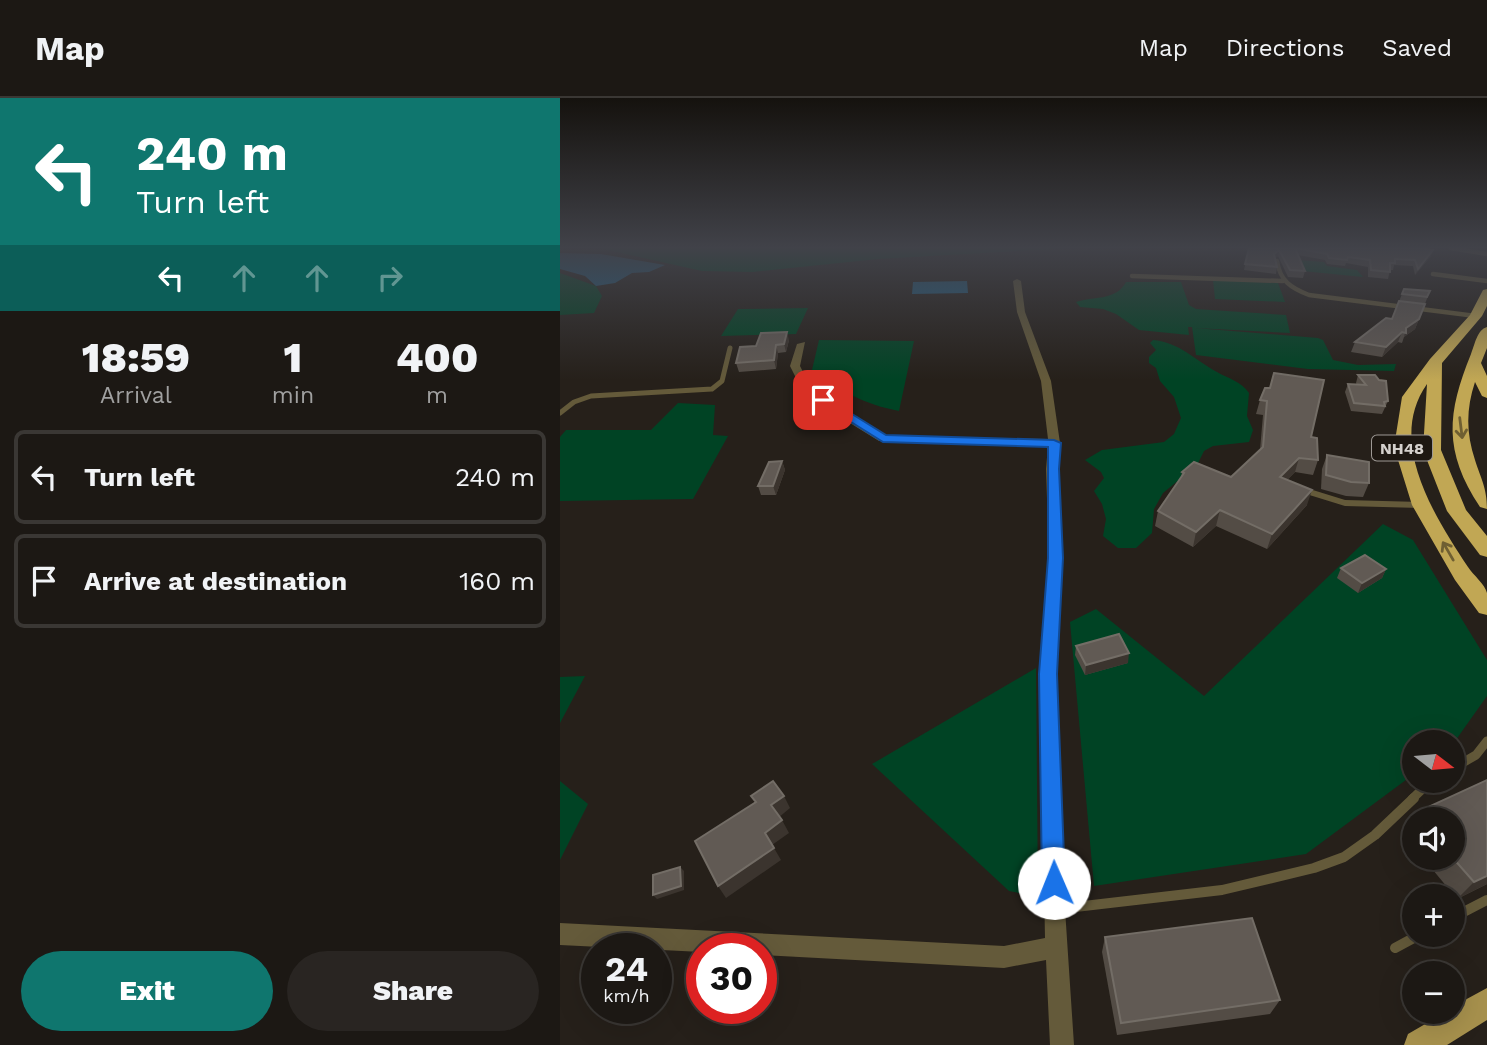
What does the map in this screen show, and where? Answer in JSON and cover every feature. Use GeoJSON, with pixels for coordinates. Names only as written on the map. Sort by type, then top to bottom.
{"type":"FeatureCollection","features":[{"type":"Feature","properties":{"kind":"highway","name":"NH48"},"geometry":{"type":"LineString","coordinates":[[1487,293],[1476,316],[1435,362],[1410,397],[1402,447],[1422,505],[1462,575],[1487,607]]}},
{"type":"Feature","properties":{"kind":"highway"},"geometry":{"type":"LineString","coordinates":[[1487,331],[1482,362],[1458,419],[1465,457],[1487,503]]}},
{"type":"Feature","properties":{"kind":"highway"},"geometry":{"type":"LineString","coordinates":[[1435,362],[1432,450],[1457,511],[1487,550]]}},
{"type":"Feature","properties":{"kind":"highway"},"geometry":{"type":"LineString","coordinates":[[1482,362],[1487,393]]}},
{"type":"Feature","properties":{"kind":"main road"},"geometry":{"type":"LineString","coordinates":[[1419,1045],[1487,1003]]}},
{"type":"Feature","properties":{"kind":"street"},"geometry":{"type":"LineString","coordinates":[[1018,292],[1021,312],[1046,381],[1054,443],[1052,469],[1056,558],[1048,674],[1054,909],[1062,1045]]}},
{"type":"Feature","properties":{"kind":"street"},"geometry":{"type":"LineString","coordinates":[[802,344],[795,366],[805,386],[883,439],[1054,443]]}},
{"type":"Feature","properties":{"kind":"street"},"geometry":{"type":"LineString","coordinates":[[560,934],[1003,957],[1057,947]]}},
{"type":"Feature","properties":{"kind":"lane"},"geometry":{"type":"LineString","coordinates":[[1301,292],[1326,299],[1476,316]]}},
{"type":"Feature","properties":{"kind":"lane"},"geometry":{"type":"LineString","coordinates":[[560,413],[574,402],[593,395],[712,390],[722,381],[730,348]]}},
{"type":"Feature","properties":{"kind":"lane"},"geometry":{"type":"LineString","coordinates":[[1301,489],[1322,500],[1349,504],[1422,505]]}},
{"type":"Feature","properties":{"kind":"lane"},"geometry":{"type":"LineString","coordinates":[[1465,761],[1476,755],[1487,741]]}},
{"type":"Feature","properties":{"kind":"lane"},"geometry":{"type":"LineString","coordinates":[[1054,909],[1222,890],[1314,868],[1344,857],[1375,835],[1419,793]]}},
{"type":"Feature","properties":{"kind":"lane"},"geometry":{"type":"LineString","coordinates":[[1465,911],[1487,900]]}},
{"type":"Feature","properties":{"kind":"lane"},"geometry":{"type":"LineString","coordinates":[[1395,948],[1402,944]]}},
{"type":"Feature","properties":{"kind":"green space"},"geometry":{"type":"Polygon","coordinates":[[[560,292],[600,292],[602,296],[594,313],[560,315],[560,292]]]}},
{"type":"Feature","properties":{"kind":"green space"},"geometry":{"type":"Polygon","coordinates":[[[1116,292],[1185,292],[1189,305],[1196,309],[1286,315],[1290,333],[1195,328],[1318,338],[1323,340],[1333,360],[1358,365],[1396,364],[1394,371],[1308,369],[1196,355],[1192,327],[1188,327],[1189,335],[1139,330],[1116,314],[1103,309],[1080,307],[1076,302],[1116,292]]]}},
{"type":"Feature","properties":{"kind":"green space"},"geometry":{"type":"Polygon","coordinates":[[[1214,292],[1281,292],[1285,302],[1215,299],[1214,292]]]}},
{"type":"Feature","properties":{"kind":"green space"},"geometry":{"type":"Polygon","coordinates":[[[808,308],[796,334],[721,336],[738,309],[808,308]]]}},
{"type":"Feature","properties":{"kind":"green space"},"geometry":{"type":"Polygon","coordinates":[[[819,340],[914,341],[899,411],[853,396],[812,370],[819,340]]]}},
{"type":"Feature","properties":{"kind":"green space"},"geometry":{"type":"Polygon","coordinates":[[[1153,340],[1179,348],[1242,386],[1249,393],[1247,416],[1253,430],[1249,442],[1213,446],[1204,451],[1197,465],[1163,493],[1154,509],[1152,533],[1136,548],[1118,548],[1103,536],[1106,519],[1102,504],[1094,491],[1104,478],[1101,472],[1085,460],[1102,450],[1164,442],[1174,434],[1181,418],[1174,397],[1160,381],[1156,368],[1149,363],[1149,357],[1156,350],[1150,343],[1153,340]]]}},
{"type":"Feature","properties":{"kind":"green space"},"geometry":{"type":"Polygon","coordinates":[[[678,403],[715,405],[713,435],[728,436],[693,499],[560,501],[560,437],[566,430],[651,430],[678,403]]]}},
{"type":"Feature","properties":{"kind":"green space"},"geometry":{"type":"Polygon","coordinates":[[[1383,524],[1413,540],[1487,660],[1487,696],[1463,730],[1402,730],[1402,783],[1306,854],[1094,886],[1070,622],[1096,609],[1204,696],[1383,524]]]}},
{"type":"Feature","properties":{"kind":"green space"},"geometry":{"type":"Polygon","coordinates":[[[1036,668],[1038,897],[1009,891],[872,764],[1036,668]]]}},
{"type":"Feature","properties":{"kind":"green space"},"geometry":{"type":"Polygon","coordinates":[[[585,676],[560,723],[560,677],[585,676]]]}},
{"type":"Feature","properties":{"kind":"green space"},"geometry":{"type":"Polygon","coordinates":[[[560,781],[588,804],[560,860],[560,781]]]}},
{"type":"Feature","properties":{"kind":"water"},"geometry":{"type":"Polygon","coordinates":[[[912,292],[968,293],[912,294],[912,292]]]}},
{"type":"Feature","properties":{"kind":"building"},"geometry":{"type":"Polygon","coordinates":[[[1403,292],[1429,292],[1427,297],[1403,292]]]}},
{"type":"Feature","properties":{"kind":"building"},"geometry":{"type":"Polygon","coordinates":[[[1399,301],[1425,304],[1419,319],[1406,328],[1406,333],[1402,332],[1386,347],[1355,342],[1386,318],[1392,319],[1399,301]]]}},
{"type":"Feature","properties":{"kind":"building"},"geometry":{"type":"Polygon","coordinates":[[[787,332],[784,344],[776,345],[774,360],[736,363],[740,347],[756,346],[761,333],[787,332]]]}},
{"type":"Feature","properties":{"kind":"building"},"geometry":{"type":"Polygon","coordinates":[[[1274,373],[1324,380],[1311,437],[1317,438],[1318,460],[1299,458],[1280,477],[1312,490],[1272,534],[1220,510],[1196,532],[1158,511],[1184,473],[1182,472],[1194,462],[1231,477],[1263,447],[1267,401],[1260,400],[1265,388],[1270,388],[1274,373]]]}},
{"type":"Feature","properties":{"kind":"building"},"geometry":{"type":"Polygon","coordinates":[[[1358,375],[1375,375],[1379,380],[1386,381],[1388,401],[1384,402],[1385,406],[1354,403],[1348,384],[1366,385],[1358,375]]]}},
{"type":"Feature","properties":{"kind":"building"},"geometry":{"type":"Polygon","coordinates":[[[1327,455],[1369,462],[1369,483],[1351,482],[1326,475],[1327,455]]]}},
{"type":"Feature","properties":{"kind":"building"},"geometry":{"type":"Polygon","coordinates":[[[782,461],[773,486],[758,486],[769,462],[782,461]]]}},
{"type":"Feature","properties":{"kind":"building"},"geometry":{"type":"Polygon","coordinates":[[[1365,555],[1386,569],[1362,583],[1341,568],[1365,555]]]}},
{"type":"Feature","properties":{"kind":"building"},"geometry":{"type":"Polygon","coordinates":[[[1119,634],[1129,653],[1086,665],[1076,646],[1119,634]]]}},
{"type":"Feature","properties":{"kind":"building"},"geometry":{"type":"Polygon","coordinates":[[[1487,780],[1487,876],[1474,882],[1463,870],[1465,807],[1428,807],[1459,793],[1465,793],[1465,790],[1487,780]]]}},
{"type":"Feature","properties":{"kind":"building"},"geometry":{"type":"Polygon","coordinates":[[[773,781],[784,796],[771,805],[782,820],[765,833],[774,848],[718,886],[695,841],[756,802],[751,796],[773,781]]]}},
{"type":"Feature","properties":{"kind":"building"},"geometry":{"type":"Polygon","coordinates":[[[680,867],[681,886],[653,895],[653,875],[680,867]]]}},
{"type":"Feature","properties":{"kind":"building"},"geometry":{"type":"Polygon","coordinates":[[[1252,918],[1280,1000],[1121,1023],[1105,937],[1252,918]]]}},
{"type":"Feature","properties":{"kind":"route"},"geometry":{"type":"LineString","coordinates":[[823,400],[883,439],[1054,443],[1052,469],[1056,558],[1048,674],[1054,883]]}}]}
